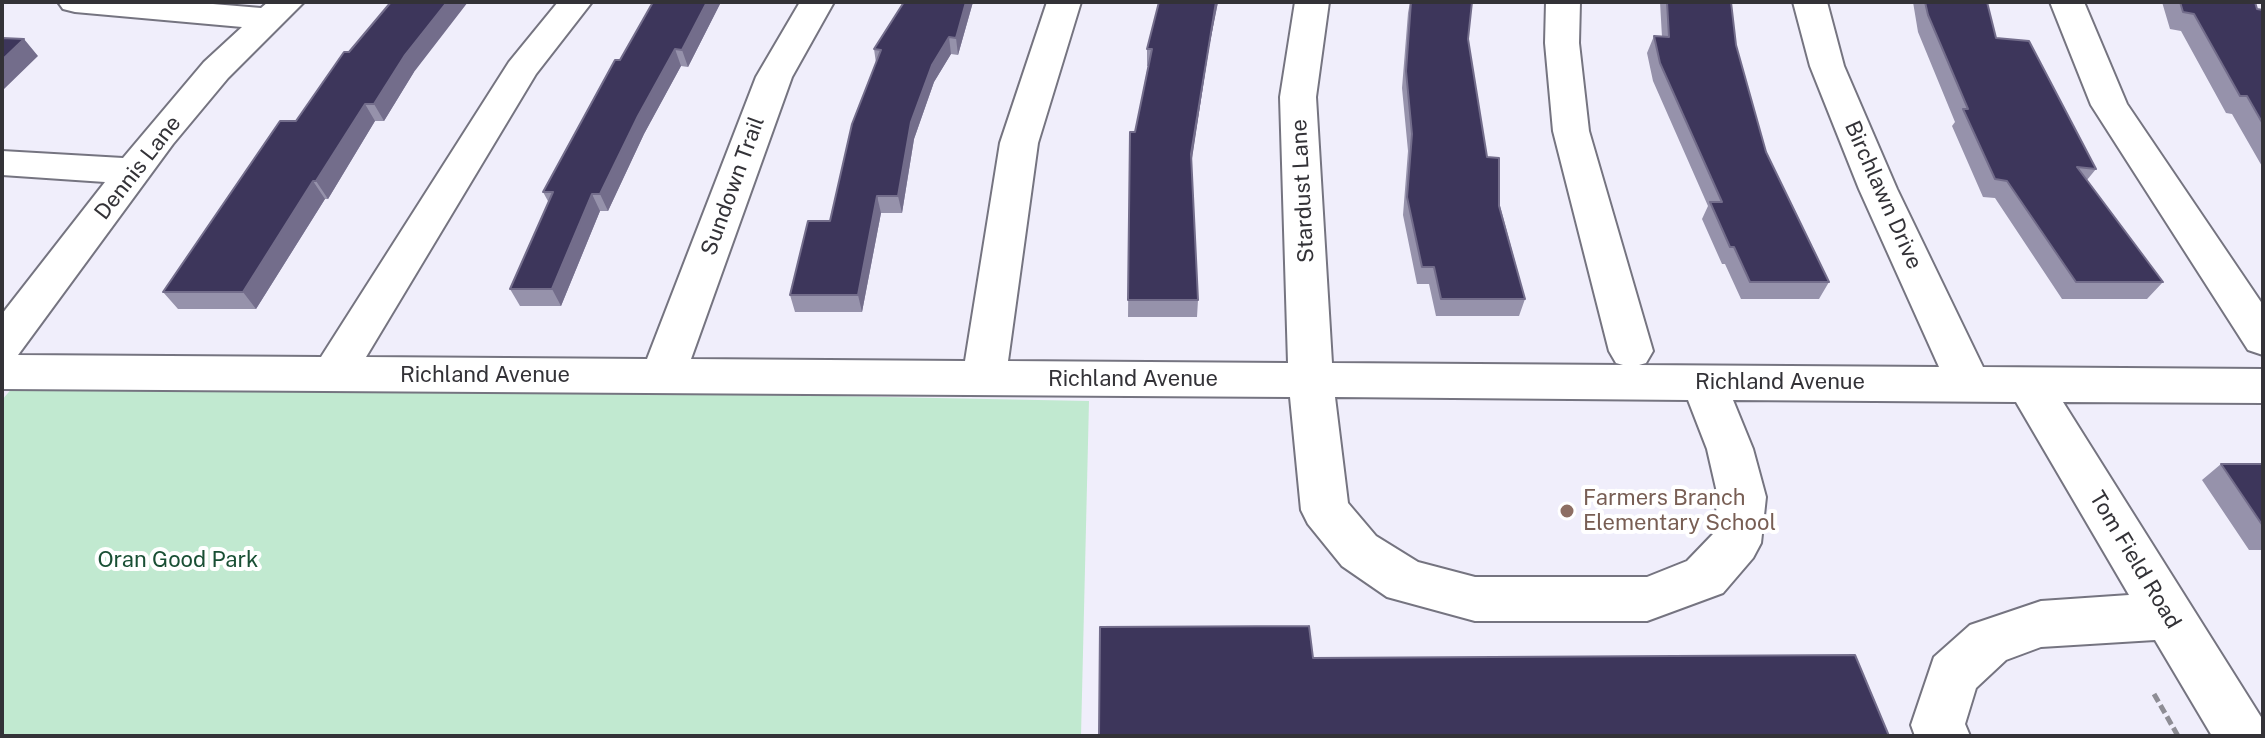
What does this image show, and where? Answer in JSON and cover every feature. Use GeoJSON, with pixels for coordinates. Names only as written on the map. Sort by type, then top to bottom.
{"type":"FeatureCollection","features":[{"type":"Feature","properties":{"kind":"street"},"geometry":{"type":"LineString","coordinates":[[75,2],[277,10]]}},
{"type":"Feature","properties":{"kind":"street"},"geometry":{"type":"LineString","coordinates":[[333,374],[521,70],[575,2]]}},
{"type":"Feature","properties":{"kind":"street","name":"Sundown Trail"},"geometry":{"type":"LineString","coordinates":[[663,376],[774,77],[817,2]]}},
{"type":"Feature","properties":{"kind":"street"},"geometry":{"type":"LineString","coordinates":[[984,378],[1019,143],[1064,2]]}},
{"type":"Feature","properties":{"kind":"street","name":"Stardust Lane"},"geometry":{"type":"LineString","coordinates":[[1312,2],[1298,97],[1311,380],[1325,510],[1359,551],[1405,581],[1475,599],[1647,599],[1705,577],[1736,543],[1742,497],[1730,449],[1704,382]]}},
{"type":"Feature","properties":{"kind":"street"},"geometry":{"type":"LineString","coordinates":[[1563,2],[1562,43],[1571,131],[1631,351]]}},
{"type":"Feature","properties":{"kind":"street","name":"Birchlawn Drive"},"geometry":{"type":"LineString","coordinates":[[1810,2],[1827,66],[1878,189],[1968,383]]}},
{"type":"Feature","properties":{"kind":"street"},"geometry":{"type":"LineString","coordinates":[[2067,2],[2109,105],[2263,339]]}},
{"type":"Feature","properties":{"kind":"street","name":"Dennis Lane"},"geometry":{"type":"LineString","coordinates":[[2,345],[134,171],[216,70],[277,10]]}},
{"type":"Feature","properties":{"kind":"street"},"geometry":{"type":"LineString","coordinates":[[2,163],[134,171]]}},
{"type":"Feature","properties":{"kind":"street","name":"Richland Avenue"},"geometry":{"type":"LineString","coordinates":[[2,372],[2263,386]]}},
{"type":"Feature","properties":{"kind":"street","name":"Tom Field Road"},"geometry":{"type":"LineString","coordinates":[[2028,383],[2242,736]]}},
{"type":"Feature","properties":{"kind":"street"},"geometry":{"type":"LineString","coordinates":[[1943,736],[1938,725],[1953,674],[1988,642],[2041,624],[2169,616]]}},
{"type":"Feature","properties":{"kind":"path"},"geometry":{"type":"LineString","coordinates":[[2118,619],[2139,668],[2178,736]]}},
{"type":"Feature","properties":{"kind":"green space","name":"Oran Good Park"},"geometry":{"type":"Polygon","coordinates":[[[19,380],[1089,401],[1081,736],[2,736],[2,400],[19,380]]]}},
{"type":"Feature","properties":{"kind":"building"},"geometry":{"type":"Polygon","coordinates":[[[391,2],[447,2],[405,55],[374,104],[365,104],[243,292],[163,292],[280,121],[296,121],[344,52],[349,52],[391,2]]]}},
{"type":"Feature","properties":{"kind":"building"},"geometry":{"type":"Polygon","coordinates":[[[653,2],[707,2],[682,50],[675,49],[600,194],[592,194],[552,289],[510,289],[553,192],[543,192],[615,60],[620,60],[653,2]]]}},
{"type":"Feature","properties":{"kind":"building"},"geometry":{"type":"Polygon","coordinates":[[[904,2],[966,2],[956,38],[949,37],[932,65],[911,122],[898,196],[877,196],[858,295],[790,295],[808,221],[830,221],[852,124],[881,50],[874,49],[904,2]]]}},
{"type":"Feature","properties":{"kind":"building"},"geometry":{"type":"Polygon","coordinates":[[[1159,2],[1216,2],[1191,154],[1198,300],[1128,300],[1130,132],[1135,132],[1152,49],[1147,49],[1159,2]]]}},
{"type":"Feature","properties":{"kind":"building"},"geometry":{"type":"Polygon","coordinates":[[[1411,2],[1472,2],[1468,39],[1487,157],[1499,158],[1499,206],[1525,299],[1441,299],[1434,267],[1422,267],[1407,197],[1412,134],[1406,71],[1411,2]]]}},
{"type":"Feature","properties":{"kind":"building"},"geometry":{"type":"Polygon","coordinates":[[[1667,2],[1731,2],[1736,45],[1766,152],[1829,282],[1750,282],[1710,202],[1722,202],[1660,63],[1654,36],[1669,37],[1667,2]]]}},
{"type":"Feature","properties":{"kind":"building"},"geometry":{"type":"Polygon","coordinates":[[[1925,2],[1987,2],[1996,38],[2029,41],[2096,169],[2077,167],[2163,282],[2076,282],[2007,181],[1995,179],[1963,109],[1968,109],[1925,2]]]}},
{"type":"Feature","properties":{"kind":"building"},"geometry":{"type":"Polygon","coordinates":[[[2180,2],[2255,2],[2257,9],[2263,10],[2263,124],[2247,96],[2240,96],[2194,14],[2183,12],[2180,2]]]}},
{"type":"Feature","properties":{"kind":"building"},"geometry":{"type":"Polygon","coordinates":[[[2,38],[24,39],[2,60],[2,38]]]}},
{"type":"Feature","properties":{"kind":"building"},"geometry":{"type":"Polygon","coordinates":[[[2221,464],[2263,464],[2263,526],[2221,464]]]}},
{"type":"Feature","properties":{"kind":"building"},"geometry":{"type":"Polygon","coordinates":[[[1309,626],[1313,658],[1855,655],[1889,736],[1099,736],[1100,627],[1309,626]]]}},
{"type":"Feature","properties":{"kind":"place","name":"Farmers Branch Elementary School"},"geometry":{"type":"Point","coordinates":[1567,511]}}]}
